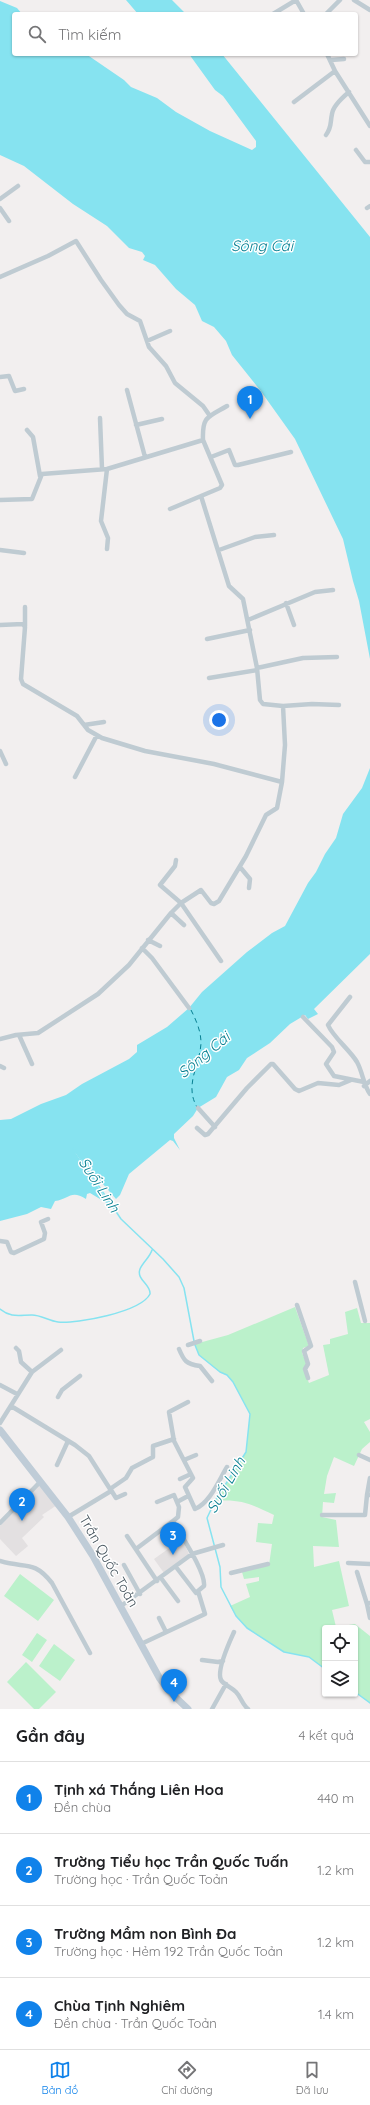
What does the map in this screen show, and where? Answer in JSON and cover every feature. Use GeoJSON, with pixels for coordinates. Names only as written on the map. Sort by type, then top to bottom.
{"type":"FeatureCollection","features":[{"type":"Feature","properties":{"kind":"main road","name":"Trần Quốc Toản"},"geometry":{"type":"LineString","coordinates":[[0,1430],[41,1480],[68,1517],[121,1606],[160,1679],[188,1709]]}},
{"type":"Feature","properties":{"kind":"street"},"geometry":{"type":"LineString","coordinates":[[277,12],[296,0],[303,12]]}},
{"type":"Feature","properties":{"kind":"street"},"geometry":{"type":"LineString","coordinates":[[328,12],[340,0]]}},
{"type":"Feature","properties":{"kind":"street"},"geometry":{"type":"LineString","coordinates":[[354,0],[370,10]]}},
{"type":"Feature","properties":{"kind":"street"},"geometry":{"type":"LineString","coordinates":[[328,56],[335,71],[370,126]]}},
{"type":"Feature","properties":{"kind":"street"},"geometry":{"type":"LineString","coordinates":[[331,60],[344,60]]}},
{"type":"Feature","properties":{"kind":"street"},"geometry":{"type":"LineString","coordinates":[[294,102],[335,71]]}},
{"type":"Feature","properties":{"kind":"street"},"geometry":{"type":"LineString","coordinates":[[326,135],[331,129],[332,112],[341,98],[349,92]]}},
{"type":"Feature","properties":{"kind":"street"},"geometry":{"type":"LineString","coordinates":[[364,115],[370,112]]}},
{"type":"Feature","properties":{"kind":"street"},"geometry":{"type":"LineString","coordinates":[[356,150],[365,162],[370,162]]}},
{"type":"Feature","properties":{"kind":"street"},"geometry":{"type":"LineString","coordinates":[[0,199],[18,186]]}},
{"type":"Feature","properties":{"kind":"street"},"geometry":{"type":"LineString","coordinates":[[0,208],[9,221]]}},
{"type":"Feature","properties":{"kind":"street"},"geometry":{"type":"LineString","coordinates":[[0,277],[36,262],[76,241],[119,305],[127,314],[140,321],[147,341],[166,366],[178,386],[203,406],[210,416]]}},
{"type":"Feature","properties":{"kind":"street"},"geometry":{"type":"LineString","coordinates":[[147,341],[170,331]]}},
{"type":"Feature","properties":{"kind":"street"},"geometry":{"type":"LineString","coordinates":[[0,377],[9,376],[14,391],[24,389]]}},
{"type":"Feature","properties":{"kind":"street"},"geometry":{"type":"LineString","coordinates":[[127,390],[145,458]]}},
{"type":"Feature","properties":{"kind":"street"},"geometry":{"type":"LineString","coordinates":[[170,509],[220,488],[222,485],[203,440],[203,423],[210,416],[227,406]]}},
{"type":"Feature","properties":{"kind":"street"},"geometry":{"type":"LineString","coordinates":[[100,418],[104,469],[101,521],[108,538],[107,549]]}},
{"type":"Feature","properties":{"kind":"street"},"geometry":{"type":"LineString","coordinates":[[136,425],[162,419]]}},
{"type":"Feature","properties":{"kind":"street"},"geometry":{"type":"LineString","coordinates":[[0,500],[32,499],[40,476],[32,437],[27,430]]}},
{"type":"Feature","properties":{"kind":"street"},"geometry":{"type":"LineString","coordinates":[[40,476],[104,469],[203,440]]}},
{"type":"Feature","properties":{"kind":"street"},"geometry":{"type":"LineString","coordinates":[[211,457],[229,450],[234,463],[238,465],[291,452]]}},
{"type":"Feature","properties":{"kind":"street"},"geometry":{"type":"LineString","coordinates":[[201,496],[229,586],[241,595],[250,630],[257,669],[259,697],[262,702],[283,706],[312,704],[339,706]]}},
{"type":"Feature","properties":{"kind":"street"},"geometry":{"type":"LineString","coordinates":[[219,550],[255,537],[274,535]]}},
{"type":"Feature","properties":{"kind":"street"},"geometry":{"type":"LineString","coordinates":[[0,550],[24,552]]}},
{"type":"Feature","properties":{"kind":"street"},"geometry":{"type":"LineString","coordinates":[[248,620],[286,603],[319,591],[333,590]]}},
{"type":"Feature","properties":{"kind":"street"},"geometry":{"type":"LineString","coordinates":[[286,603],[294,625]]}},
{"type":"Feature","properties":{"kind":"street"},"geometry":{"type":"LineString","coordinates":[[25,607],[21,679],[23,684],[77,716],[88,730],[96,735],[145,751],[214,764],[282,782]]}},
{"type":"Feature","properties":{"kind":"street"},"geometry":{"type":"LineString","coordinates":[[0,625],[24,626]]}},
{"type":"Feature","properties":{"kind":"street"},"geometry":{"type":"LineString","coordinates":[[208,639],[250,630]]}},
{"type":"Feature","properties":{"kind":"street"},"geometry":{"type":"LineString","coordinates":[[209,678],[303,658],[337,657]]}},
{"type":"Feature","properties":{"kind":"street"},"geometry":{"type":"LineString","coordinates":[[0,1039],[19,1035],[38,1034],[81,1007],[112,983],[181,903],[201,890],[211,903],[214,904],[219,901],[240,867],[266,815],[277,808],[282,782],[285,745],[283,706]]}},
{"type":"Feature","properties":{"kind":"street"},"geometry":{"type":"LineString","coordinates":[[84,725],[104,722]]}},
{"type":"Feature","properties":{"kind":"street"},"geometry":{"type":"LineString","coordinates":[[75,777],[96,735]]}},
{"type":"Feature","properties":{"kind":"street"},"geometry":{"type":"LineString","coordinates":[[0,751],[6,764]]}},
{"type":"Feature","properties":{"kind":"street"},"geometry":{"type":"LineString","coordinates":[[176,860],[175,866],[160,885],[181,903],[221,962]]}},
{"type":"Feature","properties":{"kind":"street"},"geometry":{"type":"LineString","coordinates":[[240,867],[250,879],[250,888]]}},
{"type":"Feature","properties":{"kind":"street"},"geometry":{"type":"LineString","coordinates":[[171,913],[184,925]]}},
{"type":"Feature","properties":{"kind":"street"},"geometry":{"type":"LineString","coordinates":[[148,940],[160,946]]}},
{"type":"Feature","properties":{"kind":"street"},"geometry":{"type":"LineString","coordinates":[[142,948],[152,958],[189,1008]]}},
{"type":"Feature","properties":{"kind":"street"},"geometry":{"type":"LineString","coordinates":[[350,997],[328,1025],[356,1061],[362,1072],[364,1084],[370,1094]]}},
{"type":"Feature","properties":{"kind":"street"},"geometry":{"type":"LineString","coordinates":[[303,1017],[332,1047],[334,1052],[326,1064],[329,1070],[336,1077],[364,1084],[370,1081]]}},
{"type":"Feature","properties":{"kind":"street"},"geometry":{"type":"LineString","coordinates":[[19,1035],[32,1064]]}},
{"type":"Feature","properties":{"kind":"street"},"geometry":{"type":"LineString","coordinates":[[197,1128],[205,1135],[208,1134],[247,1088],[271,1064],[273,1064],[295,1089],[299,1091],[318,1083],[339,1085],[351,1080]]}},
{"type":"Feature","properties":{"kind":"street"},"geometry":{"type":"LineString","coordinates":[[198,1108],[215,1127]]}},
{"type":"Feature","properties":{"kind":"street"},"geometry":{"type":"LineString","coordinates":[[0,1241],[7,1242],[13,1254],[44,1239],[45,1233],[41,1222],[48,1219]]}},
{"type":"Feature","properties":{"kind":"street"},"geometry":{"type":"LineString","coordinates":[[355,1282],[365,1322]]}},
{"type":"Feature","properties":{"kind":"street"},"geometry":{"type":"LineString","coordinates":[[297,1305],[310,1346],[304,1351],[308,1364],[305,1370],[308,1378]]}},
{"type":"Feature","properties":{"kind":"street"},"geometry":{"type":"LineString","coordinates":[[188,1345],[200,1341]]}},
{"type":"Feature","properties":{"kind":"street"},"geometry":{"type":"LineString","coordinates":[[16,1348],[19,1351],[21,1362],[32,1372]]}},
{"type":"Feature","properties":{"kind":"street"},"geometry":{"type":"LineString","coordinates":[[179,1349],[183,1361],[190,1365],[200,1366],[212,1381]]}},
{"type":"Feature","properties":{"kind":"street"},"geometry":{"type":"LineString","coordinates":[[0,1423],[32,1372],[61,1350]]}},
{"type":"Feature","properties":{"kind":"street"},"geometry":{"type":"LineString","coordinates":[[58,1398],[62,1390],[80,1376]]}},
{"type":"Feature","properties":{"kind":"street"},"geometry":{"type":"LineString","coordinates":[[0,1385],[17,1394]]}},
{"type":"Feature","properties":{"kind":"street"},"geometry":{"type":"LineString","coordinates":[[188,1402],[169,1412],[174,1439],[193,1480],[185,1487],[195,1509],[201,1506],[227,1467]]}},
{"type":"Feature","properties":{"kind":"street"},"geometry":{"type":"LineString","coordinates":[[11,1406],[29,1416],[89,1456],[116,1498],[125,1494]]}},
{"type":"Feature","properties":{"kind":"street"},"geometry":{"type":"LineString","coordinates":[[68,1517],[126,1478],[132,1468],[153,1458],[153,1446],[174,1439]]}},
{"type":"Feature","properties":{"kind":"street"},"geometry":{"type":"LineString","coordinates":[[57,1465],[68,1442]]}},
{"type":"Feature","properties":{"kind":"street"},"geometry":{"type":"LineString","coordinates":[[184,1460],[196,1455]]}},
{"type":"Feature","properties":{"kind":"street"},"geometry":{"type":"LineString","coordinates":[[359,1455],[370,1460]]}},
{"type":"Feature","properties":{"kind":"street"},"geometry":{"type":"LineString","coordinates":[[180,1480],[191,1474]]}},
{"type":"Feature","properties":{"kind":"street"},"geometry":{"type":"LineString","coordinates":[[322,1515],[365,1515],[369,1495],[370,1478]]}},
{"type":"Feature","properties":{"kind":"street"},"geometry":{"type":"LineString","coordinates":[[0,1523],[41,1480]]}},
{"type":"Feature","properties":{"kind":"street"},"geometry":{"type":"LineString","coordinates":[[136,1549],[173,1521],[179,1514],[177,1502],[172,1494],[157,1502]]}},
{"type":"Feature","properties":{"kind":"street"},"geometry":{"type":"LineString","coordinates":[[177,1502],[188,1496]]}},
{"type":"Feature","properties":{"kind":"street"},"geometry":{"type":"LineString","coordinates":[[173,1521],[192,1554],[204,1580],[204,1586],[198,1591]]}},
{"type":"Feature","properties":{"kind":"street"},"geometry":{"type":"LineString","coordinates":[[127,1536],[159,1580],[178,1601]]}},
{"type":"Feature","properties":{"kind":"street"},"geometry":{"type":"LineString","coordinates":[[121,1606],[140,1594],[192,1554],[220,1545]]}},
{"type":"Feature","properties":{"kind":"street"},"geometry":{"type":"LineString","coordinates":[[0,1561],[31,1566],[44,1573],[52,1583],[90,1653]]}},
{"type":"Feature","properties":{"kind":"street"},"geometry":{"type":"LineString","coordinates":[[348,1563],[370,1564]]}},
{"type":"Feature","properties":{"kind":"street"},"geometry":{"type":"LineString","coordinates":[[231,1573],[268,1564]]}},
{"type":"Feature","properties":{"kind":"street"},"geometry":{"type":"LineString","coordinates":[[124,1565],[140,1594]]}},
{"type":"Feature","properties":{"kind":"street"},"geometry":{"type":"LineString","coordinates":[[140,1644],[205,1614],[198,1591],[196,1592],[176,1567]]}},
{"type":"Feature","properties":{"kind":"street"},"geometry":{"type":"LineString","coordinates":[[357,1572],[368,1603],[370,1618]]}},
{"type":"Feature","properties":{"kind":"street"},"geometry":{"type":"LineString","coordinates":[[159,1618],[166,1632]]}},
{"type":"Feature","properties":{"kind":"street"},"geometry":{"type":"LineString","coordinates":[[234,1632],[223,1661],[220,1676],[222,1681],[237,1693],[243,1704],[248,1709]]}},
{"type":"Feature","properties":{"kind":"street"},"geometry":{"type":"LineString","coordinates":[[202,1660],[218,1662],[223,1661]]}},
{"type":"Feature","properties":{"kind":"street"},"geometry":{"type":"LineString","coordinates":[[212,1709],[226,1684]]}},
{"type":"Feature","properties":{"kind":"shaded area"},"geometry":{"type":"Polygon","coordinates":[[[40,1484],[57,1505],[42,1515],[44,1517],[22,1538],[28,1546],[16,1556],[0,1539],[0,1526],[40,1484]]]}},
{"type":"Feature","properties":{"kind":"shaded area"},"geometry":{"type":"Polygon","coordinates":[[[182,1539],[189,1554],[164,1573],[154,1559],[182,1539]]]}},
{"type":"Feature","properties":{"kind":"green space"},"geometry":{"type":"Polygon","coordinates":[[[295,1307],[309,1346],[303,1348],[302,1353],[307,1364],[304,1371],[309,1383],[329,1375],[323,1345],[330,1344],[330,1339],[348,1334],[345,1312],[357,1308],[361,1323],[370,1323],[370,1419],[364,1422],[370,1432],[370,1442],[362,1449],[354,1466],[334,1457],[327,1476],[324,1494],[336,1493],[334,1503],[323,1502],[322,1517],[336,1520],[339,1547],[313,1546],[314,1567],[339,1561],[349,1606],[332,1610],[336,1625],[322,1625],[322,1667],[309,1657],[284,1652],[262,1638],[247,1628],[236,1616],[230,1606],[250,1597],[246,1584],[259,1581],[259,1577],[244,1579],[242,1572],[269,1565],[272,1544],[256,1542],[258,1523],[272,1524],[274,1515],[246,1503],[215,1501],[246,1452],[250,1414],[233,1382],[227,1375],[220,1372],[199,1355],[195,1344],[228,1335],[295,1307]]]}},
{"type":"Feature","properties":{"kind":"green space"},"geometry":{"type":"Polygon","coordinates":[[[20,1574],[54,1600],[38,1621],[4,1596],[20,1574]]]}},
{"type":"Feature","properties":{"kind":"green space"},"geometry":{"type":"Polygon","coordinates":[[[358,1626],[370,1636],[370,1703],[358,1694],[358,1626]]]}},
{"type":"Feature","properties":{"kind":"green space"},"geometry":{"type":"Polygon","coordinates":[[[37,1633],[47,1640],[32,1662],[22,1655],[37,1633]]]}},
{"type":"Feature","properties":{"kind":"green space"},"geometry":{"type":"Polygon","coordinates":[[[54,1644],[75,1660],[60,1681],[39,1666],[54,1644]]]}},
{"type":"Feature","properties":{"kind":"green space"},"geometry":{"type":"Polygon","coordinates":[[[26,1662],[56,1692],[39,1709],[34,1709],[7,1682],[26,1662]]]}},
{"type":"Feature","properties":{"kind":"water"},"geometry":{"type":"Polygon","coordinates":[[[126,0],[172,0],[184,12],[136,12],[126,0]]]}},
{"type":"Feature","properties":{"kind":"water","name":"Sông Cái"},"geometry":{"type":"Polygon","coordinates":[[[0,1],[17,8],[20,12],[12,12],[12,56],[89,56],[124,80],[131,87],[157,98],[176,112],[210,131],[252,150],[256,147],[256,141],[223,96],[215,90],[190,56],[224,56],[370,237],[370,659],[359,601],[343,539],[295,439],[260,390],[232,355],[226,341],[214,327],[202,321],[195,305],[176,289],[155,265],[143,260],[145,256],[142,252],[129,248],[107,226],[73,204],[24,166],[0,155],[0,1]]]}},
{"type":"Feature","properties":{"kind":"water","name":"Sông Cái"},"geometry":{"type":"Polygon","coordinates":[[[370,768],[370,954],[314,1009],[318,1014],[308,1019],[305,1015],[290,1024],[270,1043],[247,1058],[239,1070],[227,1077],[216,1097],[198,1108],[193,1116],[174,1134],[174,1138],[180,1150],[173,1141],[170,1140],[129,1174],[120,1195],[116,1199],[75,1152],[110,1205],[90,1193],[87,1194],[86,1199],[81,1196],[73,1195],[55,1201],[51,1209],[41,1207],[27,1214],[0,1221],[0,1120],[11,1119],[41,1104],[66,1095],[82,1084],[129,1059],[137,1052],[137,1045],[167,1027],[189,1008],[202,992],[247,952],[272,933],[285,926],[308,883],[336,838],[343,814],[362,788],[370,768]]]}},
{"type":"Feature","properties":{"kind":"waterway","name":"Suối Linh"},"geometry":{"type":"LineString","coordinates":[[73,1148],[121,1219],[163,1259],[179,1277],[184,1288],[194,1341]]}},
{"type":"Feature","properties":{"kind":"waterway"},"geometry":{"type":"LineString","coordinates":[[0,1309],[12,1315],[35,1315],[58,1322],[93,1319],[122,1311],[144,1300],[150,1294],[148,1287],[139,1273],[141,1266],[152,1250]]}},
{"type":"Feature","properties":{"kind":"waterway","name":"Suối Linh"},"geometry":{"type":"LineString","coordinates":[[195,1345],[199,1355],[220,1372],[227,1375],[233,1382],[250,1414],[246,1452],[215,1501],[207,1518],[220,1567],[221,1587],[236,1616],[247,1628],[284,1652],[309,1657],[322,1667]]}},
{"type":"Feature","properties":{"kind":"waterway","name":"Suối Linh"},"geometry":{"type":"LineString","coordinates":[[358,1694],[370,1703]]}},
{"type":"Feature","properties":{"kind":"ferry route"},"geometry":{"type":"LineString","coordinates":[[191,1010],[198,1026],[201,1039],[200,1051],[192,1083],[193,1099],[197,1107]]}},
{"type":"Feature","properties":{"kind":"place","name":"Tịnh xá Thắng Liên Hoa"},"geometry":{"type":"Point","coordinates":[250,419]}},
{"type":"Feature","properties":{"kind":"place","name":"Trường Tiểu học Trần Quốc Tuấn"},"geometry":{"type":"Point","coordinates":[22,1521]}},
{"type":"Feature","properties":{"kind":"place","name":"Trường Mầm non Bình Đa"},"geometry":{"type":"Point","coordinates":[173,1555]}},
{"type":"Feature","properties":{"kind":"place","name":"Chùa Tịnh Nghiêm"},"geometry":{"type":"Point","coordinates":[174,1702]}}]}
